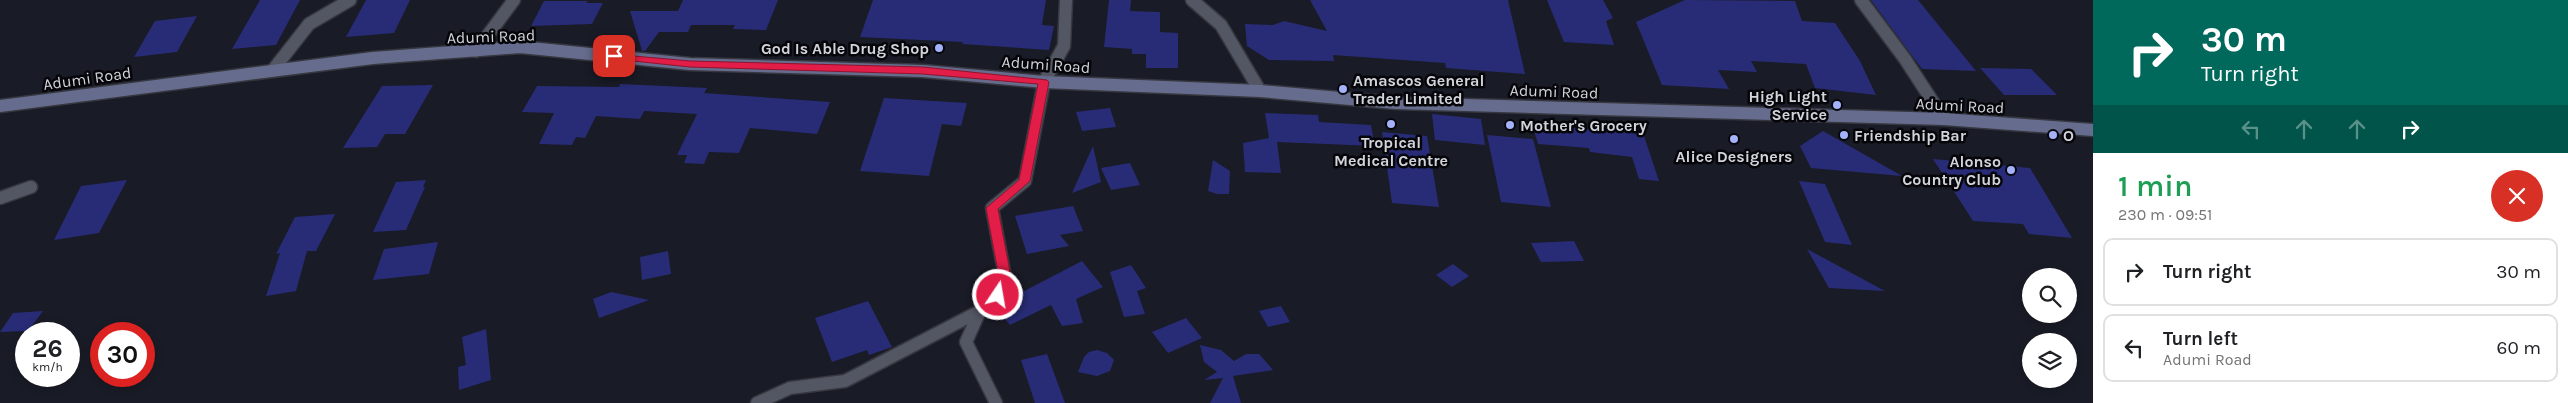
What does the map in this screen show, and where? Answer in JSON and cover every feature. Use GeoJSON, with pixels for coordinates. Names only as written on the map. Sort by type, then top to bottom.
{"type":"FeatureCollection","features":[{"type":"Feature","properties":{"kind":"main road","name":"Adumi Road"},"geometry":{"type":"LineString","coordinates":[[0,106],[373,58],[520,47],[690,64],[923,70],[1044,82],[1260,91],[1396,103],[1944,119],[2093,130]]}},
{"type":"Feature","properties":{"kind":"street"},"geometry":{"type":"LineString","coordinates":[[273,70],[309,24],[350,0]]}},
{"type":"Feature","properties":{"kind":"street"},"geometry":{"type":"LineString","coordinates":[[476,51],[514,0]]}},
{"type":"Feature","properties":{"kind":"street"},"geometry":{"type":"LineString","coordinates":[[757,403],[790,388],[845,381],[980,311],[998,295],[1005,277],[992,208],[1025,181],[1044,82],[1064,46],[1066,0]]}},
{"type":"Feature","properties":{"kind":"street"},"geometry":{"type":"LineString","coordinates":[[1192,0],[1221,25],[1260,91]]}},
{"type":"Feature","properties":{"kind":"street"},"geometry":{"type":"LineString","coordinates":[[1861,0],[1905,59],[1944,119]]}},
{"type":"Feature","properties":{"kind":"street"},"geometry":{"type":"LineString","coordinates":[[0,198],[31,187]]}},
{"type":"Feature","properties":{"kind":"street"},"geometry":{"type":"LineString","coordinates":[[980,311],[966,342],[996,403]]}},
{"type":"Feature","properties":{"kind":"building"},"geometry":{"type":"Polygon","coordinates":[[[260,0],[300,0],[276,45],[232,49],[260,0]]]}},
{"type":"Feature","properties":{"kind":"building"},"geometry":{"type":"Polygon","coordinates":[[[366,0],[410,0],[394,33],[346,37],[366,0]]]}},
{"type":"Feature","properties":{"kind":"building"},"geometry":{"type":"Polygon","coordinates":[[[683,0],[778,0],[766,30],[733,29],[735,25],[691,25],[688,32],[659,32],[645,51],[642,51],[630,11],[678,11],[683,0]]]}},
{"type":"Feature","properties":{"kind":"building"},"geometry":{"type":"Polygon","coordinates":[[[873,0],[1046,0],[1042,25],[1054,26],[1049,50],[962,44],[963,42],[860,37],[873,0]]]}},
{"type":"Feature","properties":{"kind":"building"},"geometry":{"type":"Polygon","coordinates":[[[1109,0],[1131,0],[1130,11],[1160,12],[1160,32],[1178,33],[1178,68],[1146,68],[1146,54],[1132,54],[1132,49],[1104,47],[1109,0]]]}},
{"type":"Feature","properties":{"kind":"building"},"geometry":{"type":"Polygon","coordinates":[[[1310,0],[1508,0],[1525,74],[1446,68],[1445,63],[1333,55],[1334,61],[1269,60],[1247,46],[1245,24],[1273,25],[1284,21],[1327,31],[1310,0]]]}},
{"type":"Feature","properties":{"kind":"building"},"geometry":{"type":"Polygon","coordinates":[[[1547,0],[1603,0],[1613,18],[1606,21],[1614,45],[1564,42],[1547,0]]]}},
{"type":"Feature","properties":{"kind":"building"},"geometry":{"type":"Polygon","coordinates":[[[1685,0],[1795,1],[1802,21],[1835,23],[1860,61],[1876,95],[1815,88],[1806,64],[1751,61],[1757,72],[1718,70],[1729,89],[1662,85],[1636,22],[1685,0]]]}},
{"type":"Feature","properties":{"kind":"building"},"geometry":{"type":"Polygon","coordinates":[[[1871,0],[1918,0],[1976,71],[1922,69],[1871,0]]]}},
{"type":"Feature","properties":{"kind":"building"},"geometry":{"type":"Polygon","coordinates":[[[544,1],[603,3],[592,24],[531,26],[544,1]]]}},
{"type":"Feature","properties":{"kind":"building"},"geometry":{"type":"Polygon","coordinates":[[[197,16],[177,52],[134,57],[155,21],[197,16]]]}},
{"type":"Feature","properties":{"kind":"building"},"geometry":{"type":"Polygon","coordinates":[[[1980,68],[2031,69],[2057,95],[2004,95],[1980,68]]]}},
{"type":"Feature","properties":{"kind":"building"},"geometry":{"type":"Polygon","coordinates":[[[620,84],[707,88],[704,93],[830,102],[817,134],[750,128],[739,153],[709,152],[704,164],[684,163],[687,155],[677,155],[697,114],[644,111],[640,119],[596,116],[585,138],[576,137],[572,145],[539,144],[554,113],[522,112],[537,86],[619,87],[620,84]]]}},
{"type":"Feature","properties":{"kind":"building"},"geometry":{"type":"Polygon","coordinates":[[[433,85],[405,134],[385,134],[377,147],[343,148],[382,86],[433,85]]]}},
{"type":"Feature","properties":{"kind":"building"},"geometry":{"type":"Polygon","coordinates":[[[884,98],[967,103],[961,126],[942,124],[929,176],[860,171],[884,98]]]}},
{"type":"Feature","properties":{"kind":"building"},"geometry":{"type":"Polygon","coordinates":[[[1110,108],[1116,127],[1082,131],[1076,112],[1110,108]]]}},
{"type":"Feature","properties":{"kind":"building"},"geometry":{"type":"Polygon","coordinates":[[[1265,113],[1318,115],[1319,122],[1371,125],[1375,146],[1277,142],[1281,173],[1245,172],[1243,143],[1269,138],[1265,113]]]}},
{"type":"Feature","properties":{"kind":"building"},"geometry":{"type":"Polygon","coordinates":[[[1432,114],[1481,119],[1485,145],[1435,140],[1432,114]]]}},
{"type":"Feature","properties":{"kind":"building"},"geometry":{"type":"Polygon","coordinates":[[[1532,124],[1624,132],[1622,128],[1642,130],[1659,181],[1639,179],[1632,157],[1590,152],[1589,148],[1538,144],[1532,124]]]}},
{"type":"Feature","properties":{"kind":"building"},"geometry":{"type":"Polygon","coordinates":[[[1823,131],[1902,176],[1811,168],[1800,146],[1823,131]]]}},
{"type":"Feature","properties":{"kind":"building"},"geometry":{"type":"Polygon","coordinates":[[[1382,132],[1427,136],[1439,207],[1392,203],[1382,132]]]}},
{"type":"Feature","properties":{"kind":"building"},"geometry":{"type":"Polygon","coordinates":[[[1487,135],[1533,139],[1551,207],[1501,202],[1487,135]]]}},
{"type":"Feature","properties":{"kind":"building"},"geometry":{"type":"Polygon","coordinates":[[[1093,146],[1101,182],[1072,193],[1093,146]]]}},
{"type":"Feature","properties":{"kind":"building"},"geometry":{"type":"Polygon","coordinates":[[[1933,159],[2030,168],[2072,238],[2029,234],[2023,224],[1973,221],[1933,159]]]}},
{"type":"Feature","properties":{"kind":"building"},"geometry":{"type":"Polygon","coordinates":[[[1213,160],[1230,171],[1229,194],[1217,194],[1208,191],[1213,160]]]}},
{"type":"Feature","properties":{"kind":"building"},"geometry":{"type":"Polygon","coordinates":[[[1130,163],[1140,185],[1111,190],[1101,168],[1130,163]]]}},
{"type":"Feature","properties":{"kind":"building"},"geometry":{"type":"Polygon","coordinates":[[[127,180],[99,233],[54,240],[81,186],[127,180]]]}},
{"type":"Feature","properties":{"kind":"building"},"geometry":{"type":"Polygon","coordinates":[[[426,180],[423,187],[425,187],[406,230],[373,232],[396,182],[426,180]]]}},
{"type":"Feature","properties":{"kind":"building"},"geometry":{"type":"Polygon","coordinates":[[[1799,181],[1825,184],[1852,245],[1825,242],[1799,181]]]}},
{"type":"Feature","properties":{"kind":"building"},"geometry":{"type":"Polygon","coordinates":[[[1073,206],[1083,231],[1060,235],[1069,246],[1027,254],[1015,216],[1073,206]]]}},
{"type":"Feature","properties":{"kind":"building"},"geometry":{"type":"Polygon","coordinates":[[[335,214],[316,251],[307,251],[296,291],[266,296],[280,253],[276,254],[295,217],[335,214]]]}},
{"type":"Feature","properties":{"kind":"building"},"geometry":{"type":"Polygon","coordinates":[[[1574,241],[1584,261],[1541,262],[1531,243],[1574,241]]]}},
{"type":"Feature","properties":{"kind":"building"},"geometry":{"type":"Polygon","coordinates":[[[438,242],[429,274],[373,280],[384,249],[438,242]]]}},
{"type":"Feature","properties":{"kind":"building"},"geometry":{"type":"Polygon","coordinates":[[[1807,249],[1885,291],[1829,288],[1807,249]]]}},
{"type":"Feature","properties":{"kind":"building"},"geometry":{"type":"Polygon","coordinates":[[[668,251],[671,274],[642,280],[640,257],[668,251]]]}},
{"type":"Feature","properties":{"kind":"building"},"geometry":{"type":"Polygon","coordinates":[[[1082,261],[1103,287],[1076,299],[1083,323],[1062,326],[1051,305],[1010,325],[995,308],[1003,302],[1082,261]]]}},
{"type":"Feature","properties":{"kind":"building"},"geometry":{"type":"Polygon","coordinates":[[[1453,264],[1469,276],[1452,287],[1436,275],[1453,264]]]}},
{"type":"Feature","properties":{"kind":"building"},"geometry":{"type":"Polygon","coordinates":[[[1131,265],[1146,288],[1137,291],[1145,314],[1124,317],[1110,272],[1131,265]]]}},
{"type":"Feature","properties":{"kind":"building"},"geometry":{"type":"Polygon","coordinates":[[[611,292],[649,300],[599,318],[593,299],[611,292]]]}},
{"type":"Feature","properties":{"kind":"building"},"geometry":{"type":"Polygon","coordinates":[[[868,301],[892,347],[869,355],[867,350],[832,362],[815,318],[868,301]]]}},
{"type":"Feature","properties":{"kind":"building"},"geometry":{"type":"Polygon","coordinates":[[[1281,306],[1290,322],[1268,327],[1259,311],[1281,306]]]}},
{"type":"Feature","properties":{"kind":"building"},"geometry":{"type":"Polygon","coordinates":[[[43,311],[35,322],[15,322],[15,331],[0,332],[13,313],[43,311]]]}},
{"type":"Feature","properties":{"kind":"building"},"geometry":{"type":"Polygon","coordinates":[[[1186,318],[1202,338],[1168,353],[1152,332],[1186,318]]]}},
{"type":"Feature","properties":{"kind":"building"},"geometry":{"type":"Polygon","coordinates":[[[486,329],[491,380],[459,390],[458,367],[466,365],[462,337],[486,329]]]}},
{"type":"Feature","properties":{"kind":"building"},"geometry":{"type":"Polygon","coordinates":[[[1200,345],[1221,350],[1234,361],[1246,354],[1259,354],[1273,370],[1233,376],[1241,403],[1210,403],[1223,378],[1204,380],[1217,372],[1204,362],[1200,345]]]}},
{"type":"Feature","properties":{"kind":"building"},"geometry":{"type":"Polygon","coordinates":[[[1097,350],[1107,353],[1114,360],[1110,371],[1097,376],[1078,372],[1084,357],[1089,352],[1097,350]]]}},
{"type":"Feature","properties":{"kind":"building"},"geometry":{"type":"Polygon","coordinates":[[[1047,354],[1065,403],[1035,403],[1021,360],[1047,354]]]}},
{"type":"Feature","properties":{"kind":"place","name":"God Is Able Drug Shop"},"geometry":{"type":"Point","coordinates":[939,48]}},
{"type":"Feature","properties":{"kind":"place","name":"Amascos General Trader Limited"},"geometry":{"type":"Point","coordinates":[1343,89]}},
{"type":"Feature","properties":{"kind":"place","name":"High Light Service"},"geometry":{"type":"Point","coordinates":[1837,105]}},
{"type":"Feature","properties":{"kind":"place","name":"Tropical Medical Centre"},"geometry":{"type":"Point","coordinates":[1391,124]}},
{"type":"Feature","properties":{"kind":"place","name":"Mother's Grocery"},"geometry":{"type":"Point","coordinates":[1510,125]}},
{"type":"Feature","properties":{"kind":"place","name":"Friendship Bar"},"geometry":{"type":"Point","coordinates":[1844,135]}},
{"type":"Feature","properties":{"kind":"place","name":"O"},"geometry":{"type":"Point","coordinates":[2053,135]}},
{"type":"Feature","properties":{"kind":"place","name":"Alice Designers"},"geometry":{"type":"Point","coordinates":[1734,139]}},
{"type":"Feature","properties":{"kind":"place","name":"Alonso Country Club"},"geometry":{"type":"Point","coordinates":[2011,170]}},
{"type":"Feature","properties":{"kind":"route"},"geometry":{"type":"LineString","coordinates":[[614,56],[690,64],[788,67],[833,66],[923,70],[1044,82],[1025,181],[992,208],[996,238],[1005,277],[998,295]]}}]}
